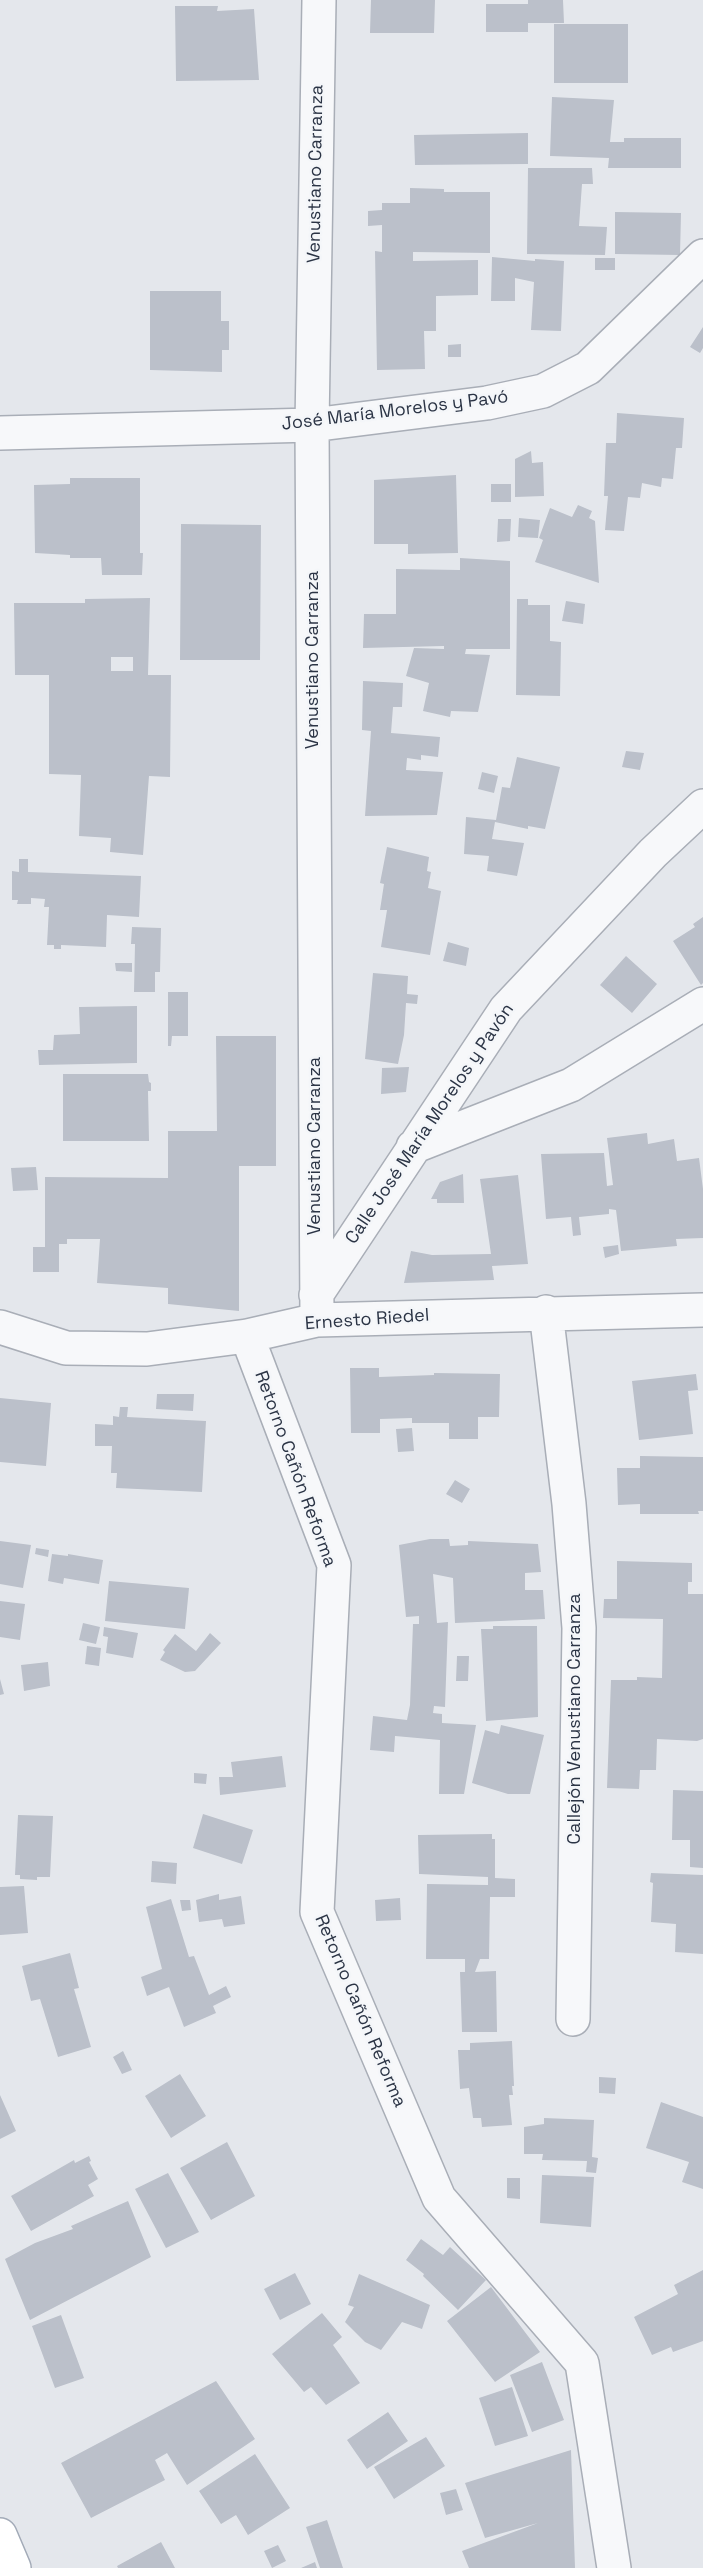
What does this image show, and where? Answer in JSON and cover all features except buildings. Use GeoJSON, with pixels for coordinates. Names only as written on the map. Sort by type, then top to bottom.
{"type":"FeatureCollection","features":[{"type":"Feature","properties":{"kind":"main road"},"geometry":{"type":"LineString","coordinates":[[0,2535],[14,2568]]}},
{"type":"Feature","properties":{"kind":"street","name":"Venustiano Carranza"},"geometry":{"type":"LineString","coordinates":[[317,1307],[312,425],[319,0]]}},
{"type":"Feature","properties":{"kind":"street","name":"José María Morelos y Pavó"},"geometry":{"type":"LineString","coordinates":[[0,433],[312,425],[487,403],[543,391],[588,368],[703,256]]}},
{"type":"Feature","properties":{"kind":"street","name":"Calle José María Morelos y Pavón"},"geometry":{"type":"LineString","coordinates":[[317,1307],[413,1147],[506,1009],[653,853],[703,806]]}},
{"type":"Feature","properties":{"kind":"street"},"geometry":{"type":"LineString","coordinates":[[413,1147],[571,1084],[703,1004]]}},
{"type":"Feature","properties":{"kind":"street","name":"Ernesto Riedel"},"geometry":{"type":"LineString","coordinates":[[0,1327],[66,1348],[147,1349],[247,1335],[317,1307],[546,1312],[703,1310]]}},
{"type":"Feature","properties":{"kind":"street","name":"Callejón Venustiano Carranza"},"geometry":{"type":"LineString","coordinates":[[546,1312],[568,1504],[579,1628],[573,2019]]}},
{"type":"Feature","properties":{"kind":"street","name":"Retorno Cañón Reforma"},"geometry":{"type":"LineString","coordinates":[[247,1335],[334,1565],[317,1912],[439,2198],[582,2364],[614,2568]]}}]}
